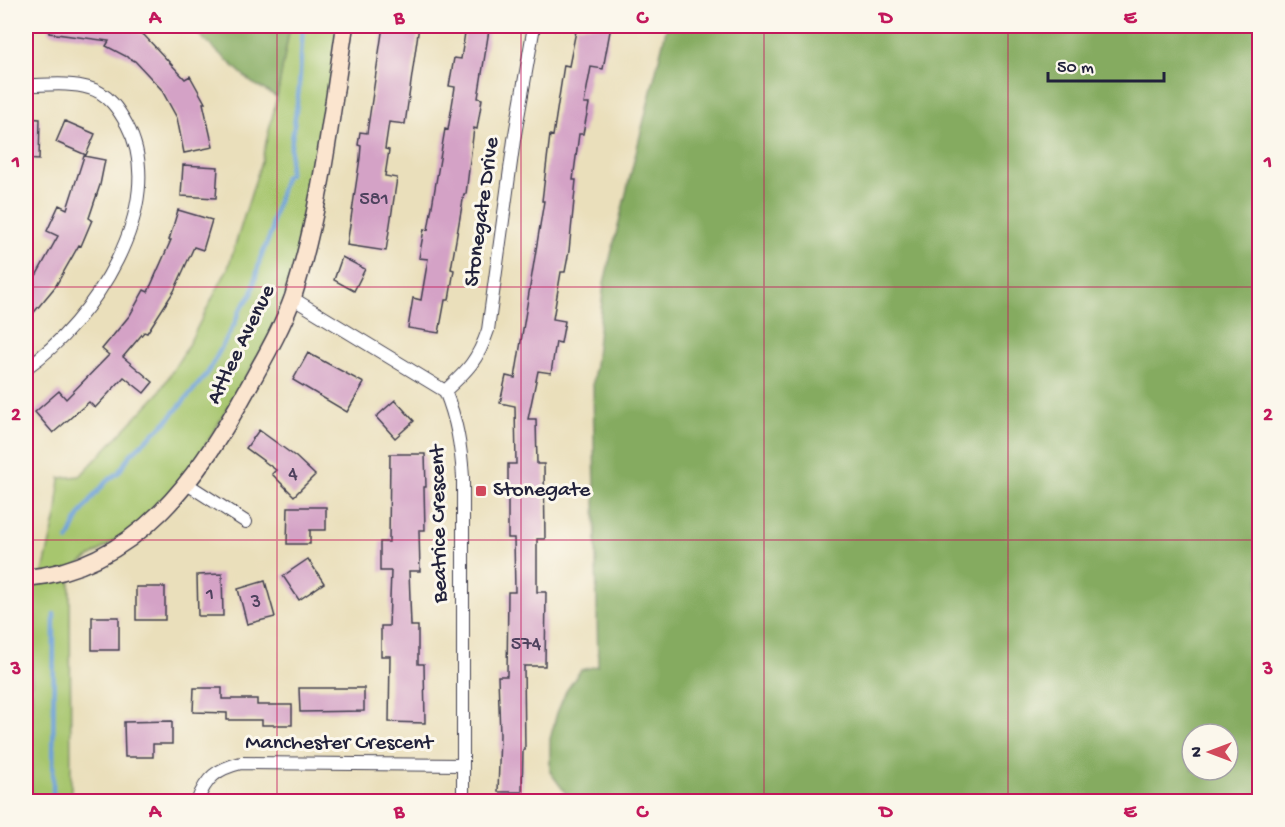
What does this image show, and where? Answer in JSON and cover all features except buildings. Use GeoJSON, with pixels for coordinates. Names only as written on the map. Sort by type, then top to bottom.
{"type":"FeatureCollection","features":[{"type":"Feature","properties":{"kind":"street","name":"Attlee Avenue"},"geometry":{"type":"LineString","coordinates":[[26,578],[57,573],[92,559],[117,547],[153,520],[187,484],[246,392],[277,334],[292,298],[318,197],[345,26]]}},
{"type":"Feature","properties":{"kind":"street","name":"Stonegate Drive"},"geometry":{"type":"LineString","coordinates":[[445,391],[480,353],[488,330],[514,140],[534,26]]}},
{"type":"Feature","properties":{"kind":"street"},"geometry":{"type":"LineString","coordinates":[[26,85],[90,88],[110,100],[120,112],[135,141],[141,176],[128,236],[96,294],[66,333],[26,368]]}},
{"type":"Feature","properties":{"kind":"street"},"geometry":{"type":"LineString","coordinates":[[292,298],[445,391]]}},
{"type":"Feature","properties":{"kind":"street","name":"Beatrice Crescent"},"geometry":{"type":"LineString","coordinates":[[445,391],[458,428],[463,477],[463,801]]}},
{"type":"Feature","properties":{"kind":"street"},"geometry":{"type":"LineString","coordinates":[[187,484],[246,522]]}},
{"type":"Feature","properties":{"kind":"street","name":"Manchester Crescent"},"geometry":{"type":"LineString","coordinates":[[197,801],[202,786],[213,775],[226,766],[242,763],[463,765]]}},
{"type":"Feature","properties":{"kind":"green space"},"geometry":{"type":"Polygon","coordinates":[[[189,26],[290,26],[277,97],[252,83],[189,26]]]}},
{"type":"Feature","properties":{"kind":"green space"},"geometry":{"type":"Polygon","coordinates":[[[290,26],[346,26],[293,297],[171,504],[70,570],[71,801],[31,802],[32,578],[42,576],[57,512],[60,478],[80,476],[158,394],[185,351],[228,268],[262,159],[277,97],[290,26]]]}},
{"type":"Feature","properties":{"kind":"green space"},"geometry":{"type":"Polygon","coordinates":[[[667,26],[1259,26],[1259,801],[579,802],[570,799],[550,772],[550,739],[566,691],[581,670],[598,666],[593,383],[604,283],[667,26]]]}},
{"type":"Feature","properties":{"kind":"waterway"},"geometry":{"type":"LineString","coordinates":[[68,540],[79,516],[93,497],[106,482],[119,472],[130,455],[167,421],[207,374],[240,310],[252,294],[260,259],[272,231],[272,222],[285,177],[289,174],[299,89],[303,26]]}},
{"type":"Feature","properties":{"kind":"waterway"},"geometry":{"type":"LineString","coordinates":[[53,802],[54,614]]}},
{"type":"Feature","properties":{"kind":"place","name":"Stonegate"},"geometry":{"type":"Point","coordinates":[481,491]}}]}
